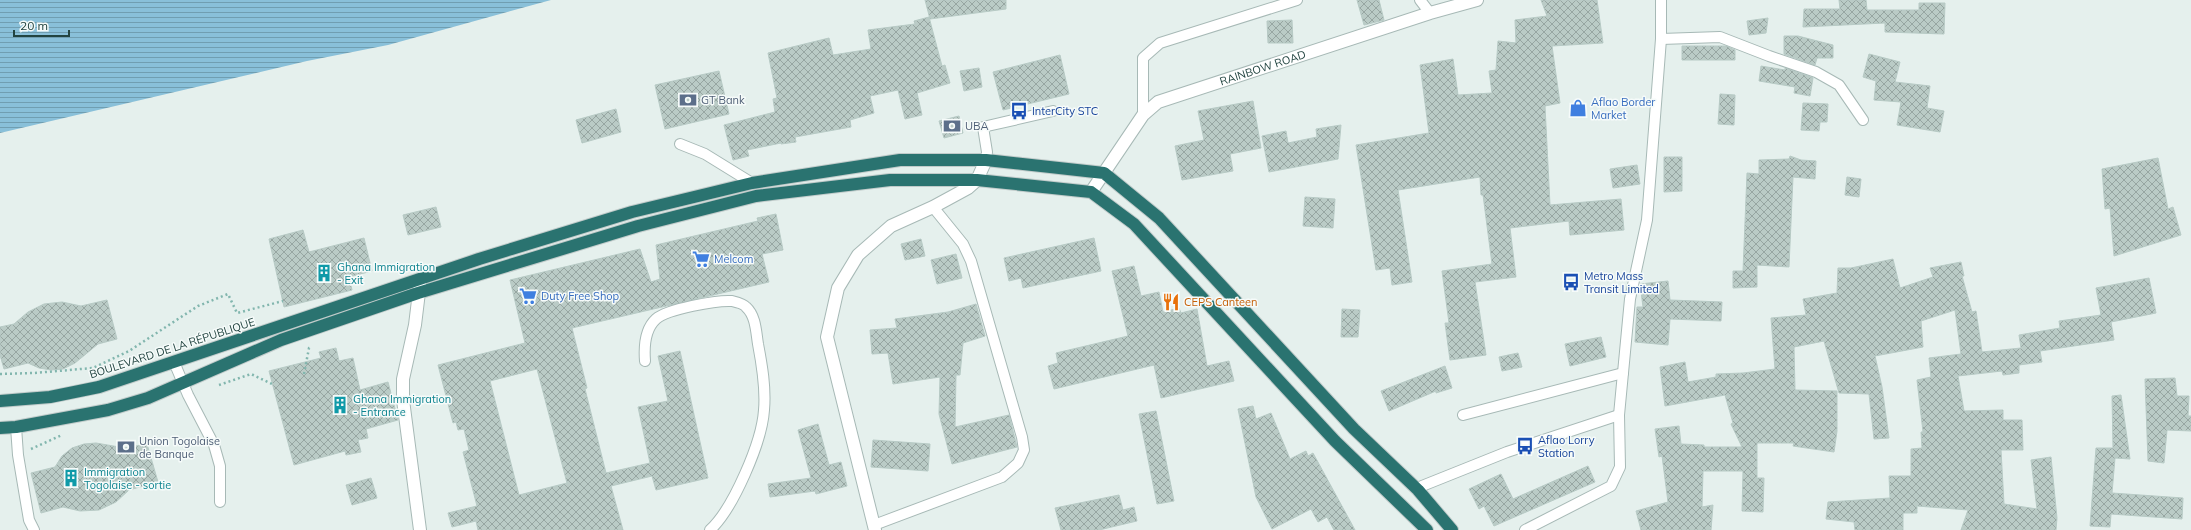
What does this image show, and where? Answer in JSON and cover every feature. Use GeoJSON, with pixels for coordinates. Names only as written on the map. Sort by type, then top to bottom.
{"type":"FeatureCollection","features":[{"type":"Feature","properties":{"kind":"highway","name":"BOULEVARD DE LA RÉPUBLIQUE"},"geometry":{"type":"LineString","coordinates":[[0,401],[50,397],[99,387],[280,327],[421,278],[632,212],[752,183],[900,160],[986,160],[1104,173]]}},
{"type":"Feature","properties":{"kind":"highway"},"geometry":{"type":"LineString","coordinates":[[1104,173],[1159,218],[1354,429],[1418,490],[1452,530]]}},
{"type":"Feature","properties":{"kind":"highway"},"geometry":{"type":"LineString","coordinates":[[0,428],[16,427],[108,410],[148,398],[184,384],[281,340],[418,293],[638,226],[756,196],[890,180],[977,180],[1091,192],[1134,224],[1330,436],[1427,530]]}},
{"type":"Feature","properties":{"kind":"street","name":"RAINBOW ROAD"},"geometry":{"type":"LineString","coordinates":[[1091,192],[1143,115],[1158,102],[1430,13],[1477,0]]}},
{"type":"Feature","properties":{"kind":"street"},"geometry":{"type":"LineString","coordinates":[[874,527],[827,338],[838,288],[858,255],[891,226],[933,207],[968,188],[977,180],[986,160]]}},
{"type":"Feature","properties":{"kind":"street"},"geometry":{"type":"LineString","coordinates":[[420,530],[403,400],[403,379],[415,325],[421,278]]}},
{"type":"Feature","properties":{"kind":"lane"},"geometry":{"type":"LineString","coordinates":[[1143,115],[1143,58],[1160,43],[1297,0]]}},
{"type":"Feature","properties":{"kind":"lane"},"geometry":{"type":"LineString","coordinates":[[1420,0],[1430,13]]}},
{"type":"Feature","properties":{"kind":"lane"},"geometry":{"type":"LineString","coordinates":[[1525,530],[1611,486],[1620,467],[1619,415],[1630,299],[1647,220],[1661,39],[1661,0]]}},
{"type":"Feature","properties":{"kind":"lane"},"geometry":{"type":"LineString","coordinates":[[1661,39],[1720,37],[1816,72],[1839,85],[1863,120]]}},
{"type":"Feature","properties":{"kind":"lane"},"geometry":{"type":"LineString","coordinates":[[986,160],[987,152],[983,128],[1053,111]]}},
{"type":"Feature","properties":{"kind":"lane"},"geometry":{"type":"LineString","coordinates":[[680,144],[705,154],[752,183]]}},
{"type":"Feature","properties":{"kind":"lane"},"geometry":{"type":"LineString","coordinates":[[874,527],[1002,477],[1018,462],[1024,450],[1012,402],[971,261],[963,244],[933,207]]}},
{"type":"Feature","properties":{"kind":"lane"},"geometry":{"type":"LineString","coordinates":[[644,361],[647,332],[656,319],[671,312],[734,301],[746,307],[754,320],[763,374],[764,410],[760,433],[731,502],[717,523],[710,530]]}},
{"type":"Feature","properties":{"kind":"lane"},"geometry":{"type":"LineString","coordinates":[[174,362],[214,445],[220,466],[220,502]]}},
{"type":"Feature","properties":{"kind":"lane"},"geometry":{"type":"LineString","coordinates":[[1463,415],[1623,373]]}},
{"type":"Feature","properties":{"kind":"lane"},"geometry":{"type":"LineString","coordinates":[[1418,490],[1422,486],[1507,452],[1619,415]]}},
{"type":"Feature","properties":{"kind":"lane"},"geometry":{"type":"LineString","coordinates":[[16,427],[18,455],[30,520],[34,530]]}},
{"type":"Feature","properties":{"kind":"path"},"geometry":{"type":"LineString","coordinates":[[0,374],[93,368],[129,352],[198,306],[228,294],[237,313],[283,301]]}},
{"type":"Feature","properties":{"kind":"path"},"geometry":{"type":"LineString","coordinates":[[304,374],[309,348],[316,345]]}},
{"type":"Feature","properties":{"kind":"water"},"geometry":{"type":"Polygon","coordinates":[[[0,0],[551,0],[388,45],[307,61],[0,133],[0,0]]]}},
{"type":"Feature","properties":{"kind":"building"},"geometry":{"type":"Polygon","coordinates":[[[925,0],[1006,0],[1006,9],[930,19],[925,0]]]}},
{"type":"Feature","properties":{"kind":"building"},"geometry":{"type":"Polygon","coordinates":[[[1357,0],[1379,0],[1384,20],[1364,25],[1357,0]]]}},
{"type":"Feature","properties":{"kind":"building"},"geometry":{"type":"Polygon","coordinates":[[[1541,0],[1597,0],[1603,43],[1552,46],[1560,103],[1545,106],[1550,205],[1621,199],[1624,230],[1570,235],[1569,221],[1510,228],[1516,277],[1475,282],[1486,355],[1450,360],[1445,323],[1449,323],[1442,271],[1492,264],[1483,195],[1481,195],[1480,177],[1398,190],[1412,282],[1392,285],[1390,268],[1376,270],[1356,145],[1429,133],[1420,65],[1453,59],[1458,95],[1492,93],[1489,71],[1496,70],[1498,41],[1516,43],[1515,20],[1547,16],[1541,0]]]}},
{"type":"Feature","properties":{"kind":"building"},"geometry":{"type":"Polygon","coordinates":[[[1839,0],[1866,0],[1867,10],[1919,10],[1919,3],[1945,3],[1944,34],[1885,32],[1885,23],[1803,27],[1804,9],[1840,9],[1839,0]]]}},
{"type":"Feature","properties":{"kind":"building"},"geometry":{"type":"Polygon","coordinates":[[[929,17],[942,66],[945,65],[950,83],[917,93],[922,115],[905,119],[898,90],[870,96],[874,113],[850,120],[851,127],[795,137],[796,142],[781,143],[747,150],[749,156],[733,160],[724,125],[775,112],[773,99],[777,98],[768,53],[829,38],[833,55],[871,49],[868,30],[915,24],[914,21],[929,17]]]}},
{"type":"Feature","properties":{"kind":"building"},"geometry":{"type":"Polygon","coordinates":[[[1768,18],[1766,33],[1749,35],[1747,21],[1768,18]]]}},
{"type":"Feature","properties":{"kind":"building"},"geometry":{"type":"Polygon","coordinates":[[[1292,20],[1293,43],[1268,43],[1267,21],[1292,20]]]}},
{"type":"Feature","properties":{"kind":"building"},"geometry":{"type":"Polygon","coordinates":[[[1784,36],[1798,36],[1833,45],[1833,58],[1817,58],[1815,65],[1784,54],[1784,36]]]}},
{"type":"Feature","properties":{"kind":"building"},"geometry":{"type":"Polygon","coordinates":[[[1682,46],[1726,46],[1735,50],[1735,60],[1682,60],[1682,46]]]}},
{"type":"Feature","properties":{"kind":"building"},"geometry":{"type":"Polygon","coordinates":[[[1869,54],[1900,62],[1895,82],[1930,86],[1927,108],[1944,111],[1940,132],[1897,125],[1901,102],[1874,100],[1876,81],[1863,77],[1869,54]]]}},
{"type":"Feature","properties":{"kind":"building"},"geometry":{"type":"Polygon","coordinates":[[[1060,55],[1069,94],[1003,110],[993,72],[1060,55]]]}},
{"type":"Feature","properties":{"kind":"building"},"geometry":{"type":"Polygon","coordinates":[[[1761,66],[1785,70],[1785,68],[1813,78],[1810,96],[1794,93],[1795,87],[1759,81],[1761,66]]]}},
{"type":"Feature","properties":{"kind":"building"},"geometry":{"type":"Polygon","coordinates":[[[979,68],[982,87],[964,91],[960,71],[979,68]]]}},
{"type":"Feature","properties":{"kind":"building"},"geometry":{"type":"Polygon","coordinates":[[[719,71],[729,114],[665,129],[655,85],[719,71]]]}},
{"type":"Feature","properties":{"kind":"building"},"geometry":{"type":"Polygon","coordinates":[[[1720,94],[1735,95],[1734,125],[1718,124],[1720,94]]]}},
{"type":"Feature","properties":{"kind":"building"},"geometry":{"type":"Polygon","coordinates":[[[1253,101],[1261,148],[1230,154],[1233,171],[1182,180],[1175,146],[1204,140],[1198,111],[1253,101]]]}},
{"type":"Feature","properties":{"kind":"building"},"geometry":{"type":"Polygon","coordinates":[[[1803,103],[1828,104],[1827,122],[1820,122],[1819,131],[1801,130],[1803,103]]]}},
{"type":"Feature","properties":{"kind":"building"},"geometry":{"type":"Polygon","coordinates":[[[616,109],[621,132],[582,143],[576,120],[616,109]]]}},
{"type":"Feature","properties":{"kind":"building"},"geometry":{"type":"Polygon","coordinates":[[[959,116],[963,133],[944,138],[939,121],[959,116]]]}},
{"type":"Feature","properties":{"kind":"building"},"geometry":{"type":"Polygon","coordinates":[[[1341,125],[1338,159],[1269,172],[1262,136],[1286,131],[1288,143],[1317,137],[1316,129],[1341,125]]]}},
{"type":"Feature","properties":{"kind":"building"},"geometry":{"type":"Polygon","coordinates":[[[1790,156],[1801,160],[1816,161],[1815,179],[1793,177],[1789,267],[1757,265],[1757,287],[1733,288],[1733,271],[1743,271],[1747,173],[1759,174],[1759,160],[1789,159],[1790,156]]]}},
{"type":"Feature","properties":{"kind":"building"},"geometry":{"type":"Polygon","coordinates":[[[1664,157],[1682,157],[1682,191],[1664,192],[1664,157]]]}},
{"type":"Feature","properties":{"kind":"building"},"geometry":{"type":"Polygon","coordinates":[[[2158,158],[2168,209],[2173,207],[2181,235],[2114,256],[2110,208],[2105,209],[2102,169],[2158,158]]]}},
{"type":"Feature","properties":{"kind":"building"},"geometry":{"type":"Polygon","coordinates":[[[1637,165],[1640,184],[1613,188],[1610,169],[1637,165]]]}},
{"type":"Feature","properties":{"kind":"building"},"geometry":{"type":"Polygon","coordinates":[[[1847,177],[1861,179],[1859,197],[1845,195],[1847,177]]]}},
{"type":"Feature","properties":{"kind":"building"},"geometry":{"type":"Polygon","coordinates":[[[1305,197],[1335,199],[1333,228],[1303,226],[1305,197]]]}},
{"type":"Feature","properties":{"kind":"building"},"geometry":{"type":"Polygon","coordinates":[[[436,207],[441,227],[408,235],[403,215],[436,207]]]}},
{"type":"Feature","properties":{"kind":"building"},"geometry":{"type":"Polygon","coordinates":[[[776,214],[783,250],[762,254],[769,282],[572,328],[587,388],[585,389],[606,473],[650,463],[638,407],[668,401],[658,356],[680,351],[708,478],[656,490],[652,476],[611,486],[623,530],[478,530],[476,521],[452,527],[448,513],[477,506],[463,452],[469,450],[464,429],[458,430],[456,422],[453,423],[438,365],[525,343],[510,280],[640,249],[651,282],[660,279],[656,245],[758,221],[757,218],[776,214]],[[537,369],[490,381],[519,495],[567,483],[537,369]]]}},
{"type":"Feature","properties":{"kind":"building","name":"Ghana Immigration - Exit"},"geometry":{"type":"Polygon","coordinates":[[[303,230],[309,252],[364,238],[372,271],[349,277],[352,290],[284,307],[269,239],[303,230]]]}},
{"type":"Feature","properties":{"kind":"building"},"geometry":{"type":"Polygon","coordinates":[[[1094,238],[1101,271],[1023,288],[1021,278],[1009,281],[1004,258],[1094,238]]]}},
{"type":"Feature","properties":{"kind":"building"},"geometry":{"type":"Polygon","coordinates":[[[921,239],[925,256],[905,260],[901,244],[921,239]]]}},
{"type":"Feature","properties":{"kind":"building"},"geometry":{"type":"Polygon","coordinates":[[[956,254],[962,278],[937,284],[931,260],[956,254]]]}},
{"type":"Feature","properties":{"kind":"building"},"geometry":{"type":"Polygon","coordinates":[[[1893,259],[1900,288],[1933,277],[1930,268],[1961,262],[1964,276],[1962,276],[1972,312],[1976,311],[1982,352],[2021,348],[2019,335],[2060,328],[2059,321],[2101,315],[2096,288],[2149,278],[2156,313],[2111,322],[2114,340],[2040,351],[2042,362],[2019,365],[2019,373],[2003,375],[2002,371],[1958,376],[1964,411],[2003,410],[2003,420],[2022,420],[2023,450],[2001,450],[2004,504],[2037,509],[2031,460],[2051,457],[2057,518],[2056,530],[1961,530],[1968,510],[1917,506],[1917,513],[1903,513],[1903,530],[1855,530],[1854,522],[1826,519],[1828,502],[1890,498],[1889,476],[1911,476],[1911,449],[1922,448],[1921,432],[1923,432],[1917,380],[1931,377],[1929,358],[1961,354],[1955,310],[1921,321],[1923,347],[1875,356],[1882,387],[1889,438],[1874,439],[1869,394],[1839,393],[1824,341],[1794,347],[1795,390],[1837,391],[1837,431],[1834,452],[1793,446],[1794,443],[1757,443],[1757,478],[1764,478],[1763,512],[1742,511],[1743,471],[1703,471],[1702,507],[1713,505],[1711,530],[1641,530],[1636,511],[1668,502],[1662,456],[1659,457],[1655,429],[1679,426],[1681,444],[1704,445],[1704,447],[1742,447],[1731,424],[1733,423],[1725,395],[1665,406],[1660,367],[1685,362],[1688,382],[1716,377],[1716,374],[1743,373],[1775,369],[1771,318],[1806,315],[1803,299],[1837,293],[1838,268],[1851,268],[1893,259]]]}},
{"type":"Feature","properties":{"kind":"building"},"geometry":{"type":"Polygon","coordinates":[[[1134,266],[1141,296],[1159,292],[1163,312],[1179,308],[1181,313],[1197,309],[1207,366],[1229,361],[1234,381],[1161,398],[1154,365],[1054,389],[1048,366],[1058,363],[1056,353],[1128,336],[1112,271],[1134,266]]]}},
{"type":"Feature","properties":{"kind":"building"},"geometry":{"type":"Polygon","coordinates":[[[1668,281],[1670,300],[1722,302],[1721,321],[1670,319],[1668,345],[1635,342],[1637,307],[1643,307],[1640,284],[1668,281]]]}},
{"type":"Feature","properties":{"kind":"building"},"geometry":{"type":"Polygon","coordinates":[[[107,300],[117,339],[98,344],[75,363],[63,369],[51,370],[39,368],[28,363],[4,369],[0,355],[0,327],[14,324],[28,312],[44,304],[62,302],[81,306],[107,300]]]}},
{"type":"Feature","properties":{"kind":"building"},"geometry":{"type":"Polygon","coordinates":[[[976,304],[985,336],[963,343],[960,375],[956,375],[955,427],[1009,415],[1017,447],[952,464],[939,414],[940,377],[893,384],[888,353],[872,354],[870,330],[897,328],[895,319],[948,312],[976,304]]]}},
{"type":"Feature","properties":{"kind":"building"},"geometry":{"type":"Polygon","coordinates":[[[1342,309],[1360,310],[1358,337],[1341,337],[1342,309]]]}},
{"type":"Feature","properties":{"kind":"building"},"geometry":{"type":"Polygon","coordinates":[[[1601,337],[1606,357],[1570,366],[1565,344],[1601,337]]]}},
{"type":"Feature","properties":{"kind":"building"},"geometry":{"type":"Polygon","coordinates":[[[336,348],[339,361],[353,358],[360,390],[388,382],[398,420],[366,429],[368,438],[358,440],[361,452],[346,455],[345,451],[294,465],[269,371],[321,358],[319,352],[336,348]]]}},
{"type":"Feature","properties":{"kind":"building"},"geometry":{"type":"Polygon","coordinates":[[[1518,353],[1522,367],[1502,371],[1499,357],[1518,353]]]}},
{"type":"Feature","properties":{"kind":"building"},"geometry":{"type":"Polygon","coordinates":[[[1445,366],[1452,388],[1436,393],[1436,391],[1389,411],[1381,391],[1445,366]]]}},
{"type":"Feature","properties":{"kind":"building"},"geometry":{"type":"Polygon","coordinates":[[[2175,378],[2177,396],[2189,396],[2188,416],[2191,416],[2191,431],[2167,430],[2164,463],[2148,461],[2145,379],[2175,378]]]}},
{"type":"Feature","properties":{"kind":"building"},"geometry":{"type":"Polygon","coordinates":[[[2121,395],[2130,459],[2115,458],[2112,493],[2183,498],[2182,519],[2111,514],[2110,527],[2090,526],[2096,448],[2113,448],[2112,396],[2121,395]]]}},
{"type":"Feature","properties":{"kind":"building"},"geometry":{"type":"Polygon","coordinates":[[[1253,406],[1256,419],[1271,413],[1290,459],[1306,451],[1308,456],[1313,453],[1355,530],[1334,530],[1327,517],[1318,522],[1311,509],[1272,529],[1256,497],[1238,409],[1253,406]]]}},
{"type":"Feature","properties":{"kind":"building"},"geometry":{"type":"Polygon","coordinates":[[[1156,411],[1174,501],[1157,504],[1139,414],[1156,411]]]}},
{"type":"Feature","properties":{"kind":"building"},"geometry":{"type":"Polygon","coordinates":[[[818,424],[829,465],[841,462],[847,486],[816,494],[815,491],[770,497],[768,484],[811,478],[798,430],[818,424]]]}},
{"type":"Feature","properties":{"kind":"building"},"geometry":{"type":"Polygon","coordinates":[[[873,440],[930,444],[928,471],[871,467],[873,440]]]}},
{"type":"Feature","properties":{"kind":"building","name":"Immigration Togolaise - sortie"},"geometry":{"type":"Polygon","coordinates":[[[96,443],[125,448],[147,444],[158,482],[129,490],[116,502],[99,510],[80,511],[63,507],[41,513],[31,473],[55,467],[62,456],[72,448],[84,444],[96,443]]]}},
{"type":"Feature","properties":{"kind":"building"},"geometry":{"type":"Polygon","coordinates":[[[1588,466],[1595,482],[1494,526],[1484,506],[1479,509],[1469,489],[1501,474],[1513,499],[1588,466]]]}},
{"type":"Feature","properties":{"kind":"building"},"geometry":{"type":"Polygon","coordinates":[[[371,478],[377,498],[352,505],[346,485],[371,478]]]}},
{"type":"Feature","properties":{"kind":"building"},"geometry":{"type":"Polygon","coordinates":[[[1119,495],[1123,510],[1134,507],[1137,521],[1099,530],[1061,530],[1055,508],[1119,495]]]}},
{"type":"Feature","properties":{"kind":"place","name":"GT Bank"},"geometry":{"type":"Point","coordinates":[688,100]}},
{"type":"Feature","properties":{"kind":"place","name":"Aflao Border Market"},"geometry":{"type":"Point","coordinates":[1578,108]}},
{"type":"Feature","properties":{"kind":"place","name":"InterCity STC"},"geometry":{"type":"Point","coordinates":[1019,111]}},
{"type":"Feature","properties":{"kind":"place","name":"UBA"},"geometry":{"type":"Point","coordinates":[952,126]}},
{"type":"Feature","properties":{"kind":"place","name":"Melcom"},"geometry":{"type":"Point","coordinates":[701,259]}},
{"type":"Feature","properties":{"kind":"place","name":"Ghana Immigration - Exit"},"geometry":{"type":"Point","coordinates":[324,273]}},
{"type":"Feature","properties":{"kind":"place","name":"Metro Mass Transit Limited"},"geometry":{"type":"Point","coordinates":[1571,282]}},
{"type":"Feature","properties":{"kind":"place","name":"Duty Free Shop"},"geometry":{"type":"Point","coordinates":[528,296]}},
{"type":"Feature","properties":{"kind":"place","name":"CEPS Canteen"},"geometry":{"type":"Point","coordinates":[1171,302]}},
{"type":"Feature","properties":{"kind":"place","name":"Ghana Immigration - Entrance"},"geometry":{"type":"Point","coordinates":[340,405]}},
{"type":"Feature","properties":{"kind":"place","name":"Aflao Lorry Station"},"geometry":{"type":"Point","coordinates":[1525,446]}},
{"type":"Feature","properties":{"kind":"place","name":"Union Togolaise de Banque"},"geometry":{"type":"Point","coordinates":[126,447]}},
{"type":"Feature","properties":{"kind":"place","name":"Immigration Togolaise - sortie"},"geometry":{"type":"Point","coordinates":[71,478]}}]}
